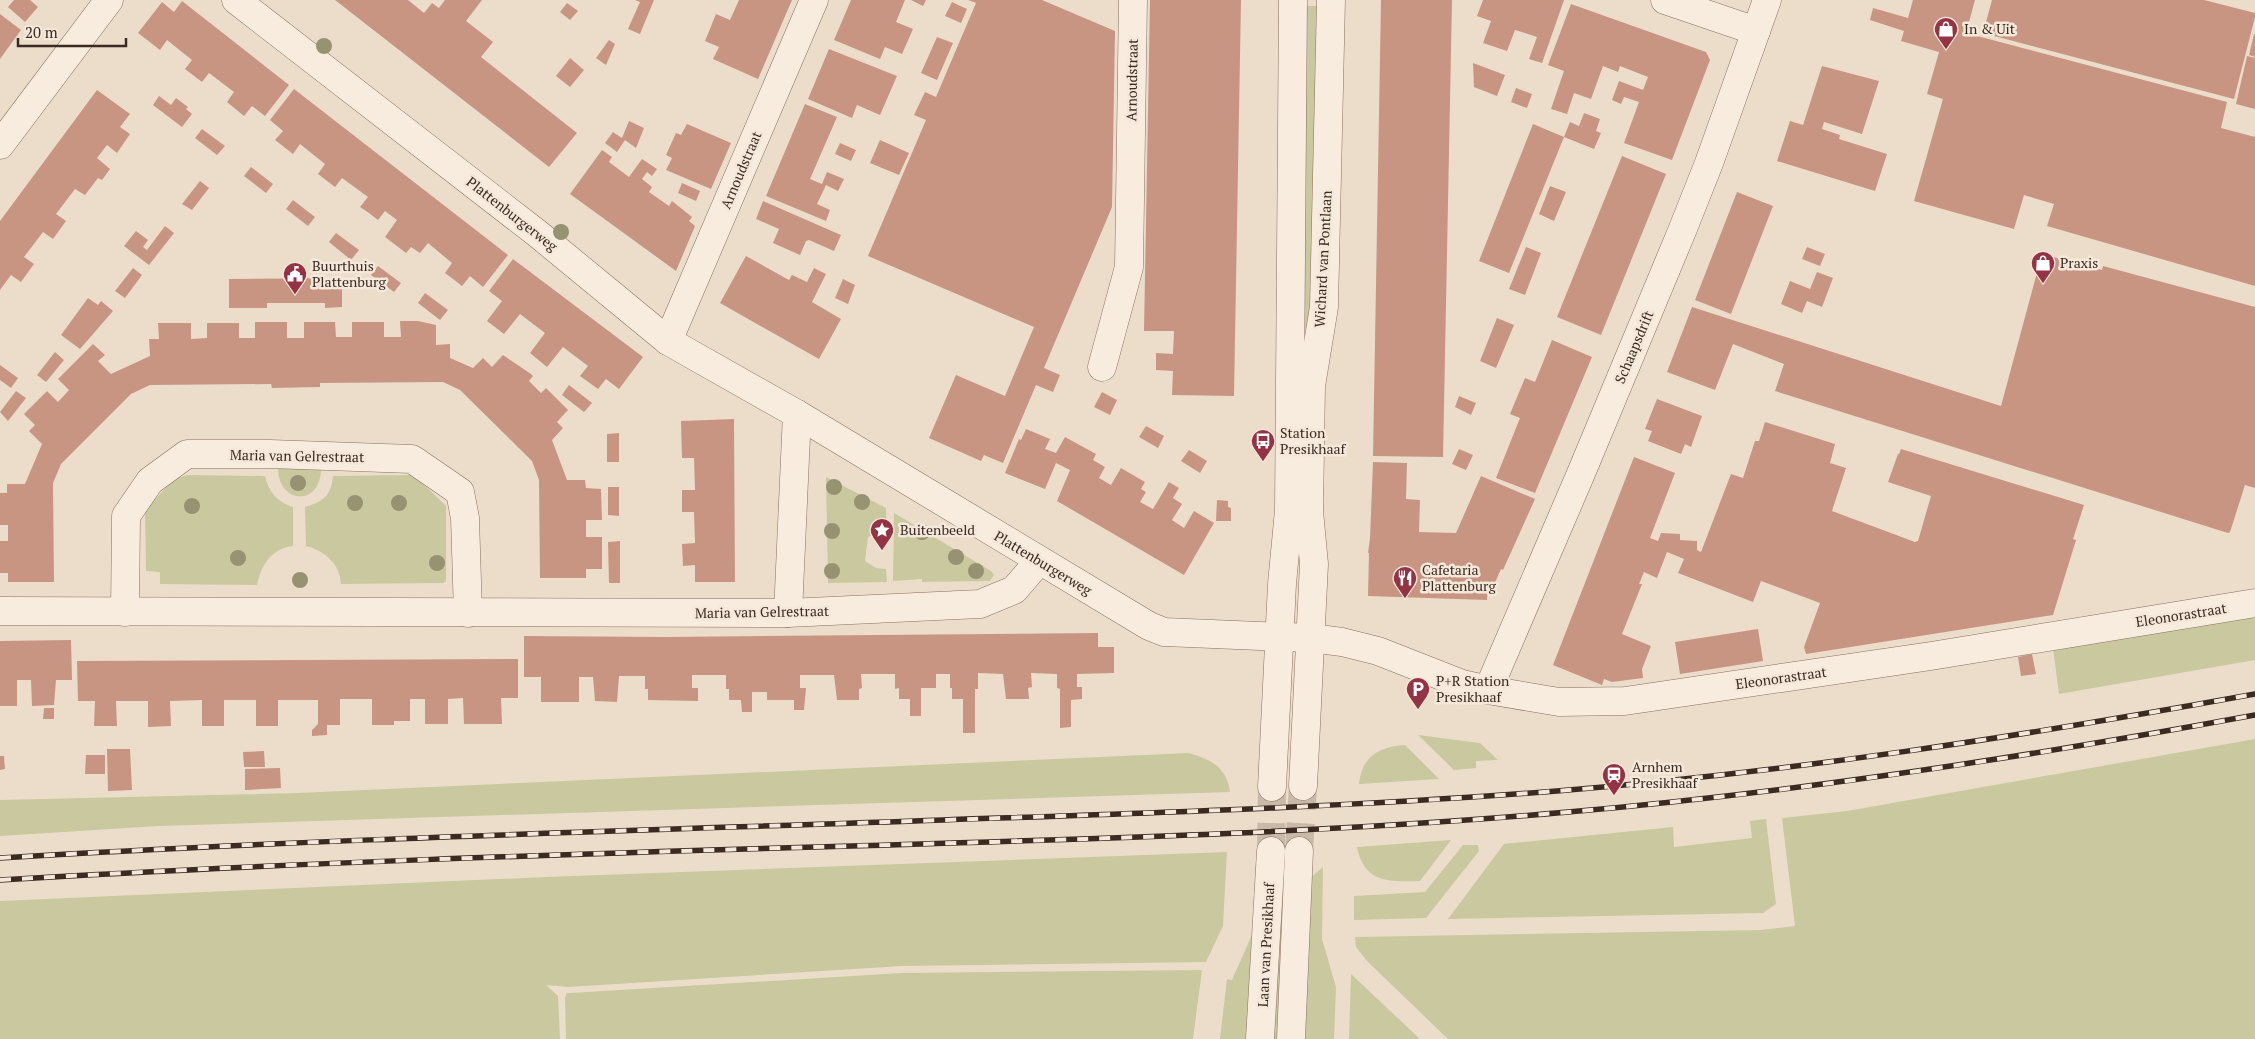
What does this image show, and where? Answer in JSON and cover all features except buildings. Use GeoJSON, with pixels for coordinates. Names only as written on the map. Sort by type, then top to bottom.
{"type":"FeatureCollection","features":[{"type":"Feature","properties":{"kind":"street"},"geometry":{"type":"LineString","coordinates":[[0,145],[109,0]]}},
{"type":"Feature","properties":{"kind":"street","name":"Plattenburgerweg"},"geometry":{"type":"LineString","coordinates":[[236,0],[531,228],[668,341],[797,414],[1149,626],[1164,632],[1311,638]]}},
{"type":"Feature","properties":{"kind":"street","name":"Arnoudstraat"},"geometry":{"type":"LineString","coordinates":[[668,341],[814,0]]}},
{"type":"Feature","properties":{"kind":"street","name":"Arnoudstraat"},"geometry":{"type":"LineString","coordinates":[[1102,367],[1129,267],[1133,0]]}},
{"type":"Feature","properties":{"kind":"street"},"geometry":{"type":"LineString","coordinates":[[1272,787],[1282,584],[1289,510],[1293,0]]}},
{"type":"Feature","properties":{"kind":"street","name":"Wichard van Pontlaan"},"geometry":{"type":"LineString","coordinates":[[1311,638],[1314,564],[1309,511],[1311,386],[1324,307],[1331,0]]}},
{"type":"Feature","properties":{"kind":"street"},"geometry":{"type":"LineString","coordinates":[[1665,0],[1756,31]]}},
{"type":"Feature","properties":{"kind":"street","name":"Schaapsdrift"},"geometry":{"type":"LineString","coordinates":[[1488,690],[1682,231],[1709,163],[1767,0]]}},
{"type":"Feature","properties":{"kind":"street"},"geometry":{"type":"LineString","coordinates":[[788,613],[797,414]]}},
{"type":"Feature","properties":{"kind":"street","name":"Maria van Gelrestraat"},"geometry":{"type":"LineString","coordinates":[[125,612],[126,516],[150,481],[187,454],[270,454],[412,460],[460,492],[465,518],[468,613]]}},
{"type":"Feature","properties":{"kind":"street","name":"Maria van Gelrestraat"},"geometry":{"type":"LineString","coordinates":[[0,611],[788,613],[980,604],[1014,590],[1039,560]]}},
{"type":"Feature","properties":{"kind":"street","name":"Eleonorastraat"},"geometry":{"type":"LineString","coordinates":[[1311,638],[1342,642],[1378,651],[1462,684],[1488,690],[1559,702],[1625,701],[1931,656],[2255,603]]}},
{"type":"Feature","properties":{"kind":"street"},"geometry":{"type":"LineString","coordinates":[[1303,786],[1311,638]]}},
{"type":"Feature","properties":{"kind":"street","name":"Laan van Presikhaaf"},"geometry":{"type":"LineString","coordinates":[[1260,1039],[1270,851]]}},
{"type":"Feature","properties":{"kind":"street","name":"Laan van Presikhaaf"},"geometry":{"type":"LineString","coordinates":[[1291,1039],[1299,851]]}},
{"type":"Feature","properties":{"kind":"shaded area"},"geometry":{"type":"Polygon","coordinates":[[[1304,6],[1317,6],[1311,326],[1304,329],[1304,6]]]}},
{"type":"Feature","properties":{"kind":"shaded area"},"geometry":{"type":"Polygon","coordinates":[[[278,469],[321,469],[319,481],[314,490],[308,495],[300,496],[292,495],[285,489],[280,481],[278,469]]]}},
{"type":"Feature","properties":{"kind":"shaded area"},"geometry":{"type":"Polygon","coordinates":[[[188,475],[265,476],[274,496],[293,507],[293,546],[286,547],[273,554],[261,571],[257,585],[160,584],[160,572],[146,571],[145,510],[174,479],[188,475]]]}},
{"type":"Feature","properties":{"kind":"shaded area"},"geometry":{"type":"Polygon","coordinates":[[[414,475],[446,506],[446,581],[443,583],[341,584],[338,570],[330,559],[319,551],[306,546],[305,507],[325,497],[332,483],[333,476],[414,475]]]}},
{"type":"Feature","properties":{"kind":"shaded area"},"geometry":{"type":"Polygon","coordinates":[[[826,477],[886,508],[887,538],[873,535],[868,537],[865,561],[876,568],[886,569],[887,582],[828,583],[826,477]]]}},
{"type":"Feature","properties":{"kind":"shaded area"},"geometry":{"type":"Polygon","coordinates":[[[894,513],[991,571],[994,575],[990,581],[922,582],[922,579],[893,581],[894,513]]]}},
{"type":"Feature","properties":{"kind":"shaded area"},"geometry":{"type":"Polygon","coordinates":[[[2255,611],[2255,660],[2059,694],[2053,648],[2255,611]]]}},
{"type":"Feature","properties":{"kind":"shaded area"},"geometry":{"type":"Polygon","coordinates":[[[1418,735],[1480,743],[1498,760],[1476,761],[1476,768],[1454,770],[1418,735]]]}},
{"type":"Feature","properties":{"kind":"shaded area"},"geometry":{"type":"Polygon","coordinates":[[[2255,739],[2255,1039],[1448,1039],[1367,961],[1356,947],[1355,937],[1761,930],[1795,926],[1782,818],[1847,811],[2255,739]]]}},
{"type":"Feature","properties":{"kind":"shaded area"},"geometry":{"type":"Polygon","coordinates":[[[1405,745],[1439,779],[1359,784],[1364,767],[1373,755],[1388,748],[1405,745]]]}},
{"type":"Feature","properties":{"kind":"shaded area"},"geometry":{"type":"Polygon","coordinates":[[[1189,753],[1204,758],[1216,765],[1225,776],[1230,792],[159,826],[0,836],[0,800],[298,793],[1189,753]]]}},
{"type":"Feature","properties":{"kind":"shaded area"},"geometry":{"type":"Polygon","coordinates":[[[1766,819],[1776,904],[1763,913],[1448,919],[1504,844],[1673,827],[1674,847],[1752,838],[1750,821],[1766,819]]]}},
{"type":"Feature","properties":{"kind":"shaded area"},"geometry":{"type":"Polygon","coordinates":[[[1451,840],[1420,881],[1388,880],[1372,874],[1365,868],[1360,859],[1357,847],[1451,840]]]}},
{"type":"Feature","properties":{"kind":"shaded area"},"geometry":{"type":"Polygon","coordinates":[[[1463,845],[1478,845],[1479,851],[1426,918],[1354,920],[1354,896],[1425,892],[1463,845]]]}},
{"type":"Feature","properties":{"kind":"shaded area"},"geometry":{"type":"Polygon","coordinates":[[[1227,852],[1223,926],[1206,962],[902,966],[568,987],[546,985],[558,996],[560,1039],[0,1039],[0,901],[546,877],[1227,852]]]}},
{"type":"Feature","properties":{"kind":"shaded area"},"geometry":{"type":"Polygon","coordinates":[[[1323,867],[1322,939],[1336,987],[1334,1039],[1301,1039],[1307,881],[1323,867]]]}},
{"type":"Feature","properties":{"kind":"shaded area"},"geometry":{"type":"Polygon","coordinates":[[[1276,880],[1287,881],[1279,1039],[1268,1039],[1276,880]]]}},
{"type":"Feature","properties":{"kind":"shaded area"},"geometry":{"type":"Polygon","coordinates":[[[1251,937],[1256,937],[1250,1039],[1220,1039],[1227,979],[1232,980],[1251,937]]]}},
{"type":"Feature","properties":{"kind":"shaded area"},"geometry":{"type":"Polygon","coordinates":[[[1202,970],[1193,1039],[566,1039],[565,997],[567,993],[902,973],[1202,970]]]}},
{"type":"Feature","properties":{"kind":"shaded area"},"geometry":{"type":"Polygon","coordinates":[[[1351,974],[1420,1039],[1349,1039],[1351,974]]]}},
{"type":"Feature","properties":{"kind":"tunnel"},"geometry":{"type":"LineString","coordinates":[[1299,851],[1303,786]]}},
{"type":"Feature","properties":{"kind":"tunnel"},"geometry":{"type":"LineString","coordinates":[[1271,851],[1272,787]]}},
{"type":"Feature","properties":{"kind":"railway"},"geometry":{"type":"LineString","coordinates":[[0,858],[354,841],[1250,809],[1480,797],[1645,783],[1820,763],[1994,738],[2255,694]]}},
{"type":"Feature","properties":{"kind":"railway"},"geometry":{"type":"LineString","coordinates":[[0,880],[426,860],[1210,834],[1479,819],[1654,804],[1827,784],[1998,759],[2255,715]]}},
{"type":"Feature","properties":{"kind":"place","name":"In & Uit"},"geometry":{"type":"Point","coordinates":[1946,50]}},
{"type":"Feature","properties":{"kind":"place","name":"Praxis"},"geometry":{"type":"Point","coordinates":[2043,284]}},
{"type":"Feature","properties":{"kind":"place","name":"Buurthuis Plattenburg"},"geometry":{"type":"Point","coordinates":[295,295]}},
{"type":"Feature","properties":{"kind":"place","name":"Station Presikhaaf"},"geometry":{"type":"Point","coordinates":[1263,462]}},
{"type":"Feature","properties":{"kind":"place","name":"Buitenbeeld"},"geometry":{"type":"Point","coordinates":[882,551]}},
{"type":"Feature","properties":{"kind":"place","name":"Cafetaria Plattenburg"},"geometry":{"type":"Point","coordinates":[1405,599]}},
{"type":"Feature","properties":{"kind":"place","name":"P+R Station Presikhaaf"},"geometry":{"type":"Point","coordinates":[1418,710]}},
{"type":"Feature","properties":{"kind":"place","name":"Arnhem Presikhaaf"},"geometry":{"type":"Point","coordinates":[1614,796]}}]}
